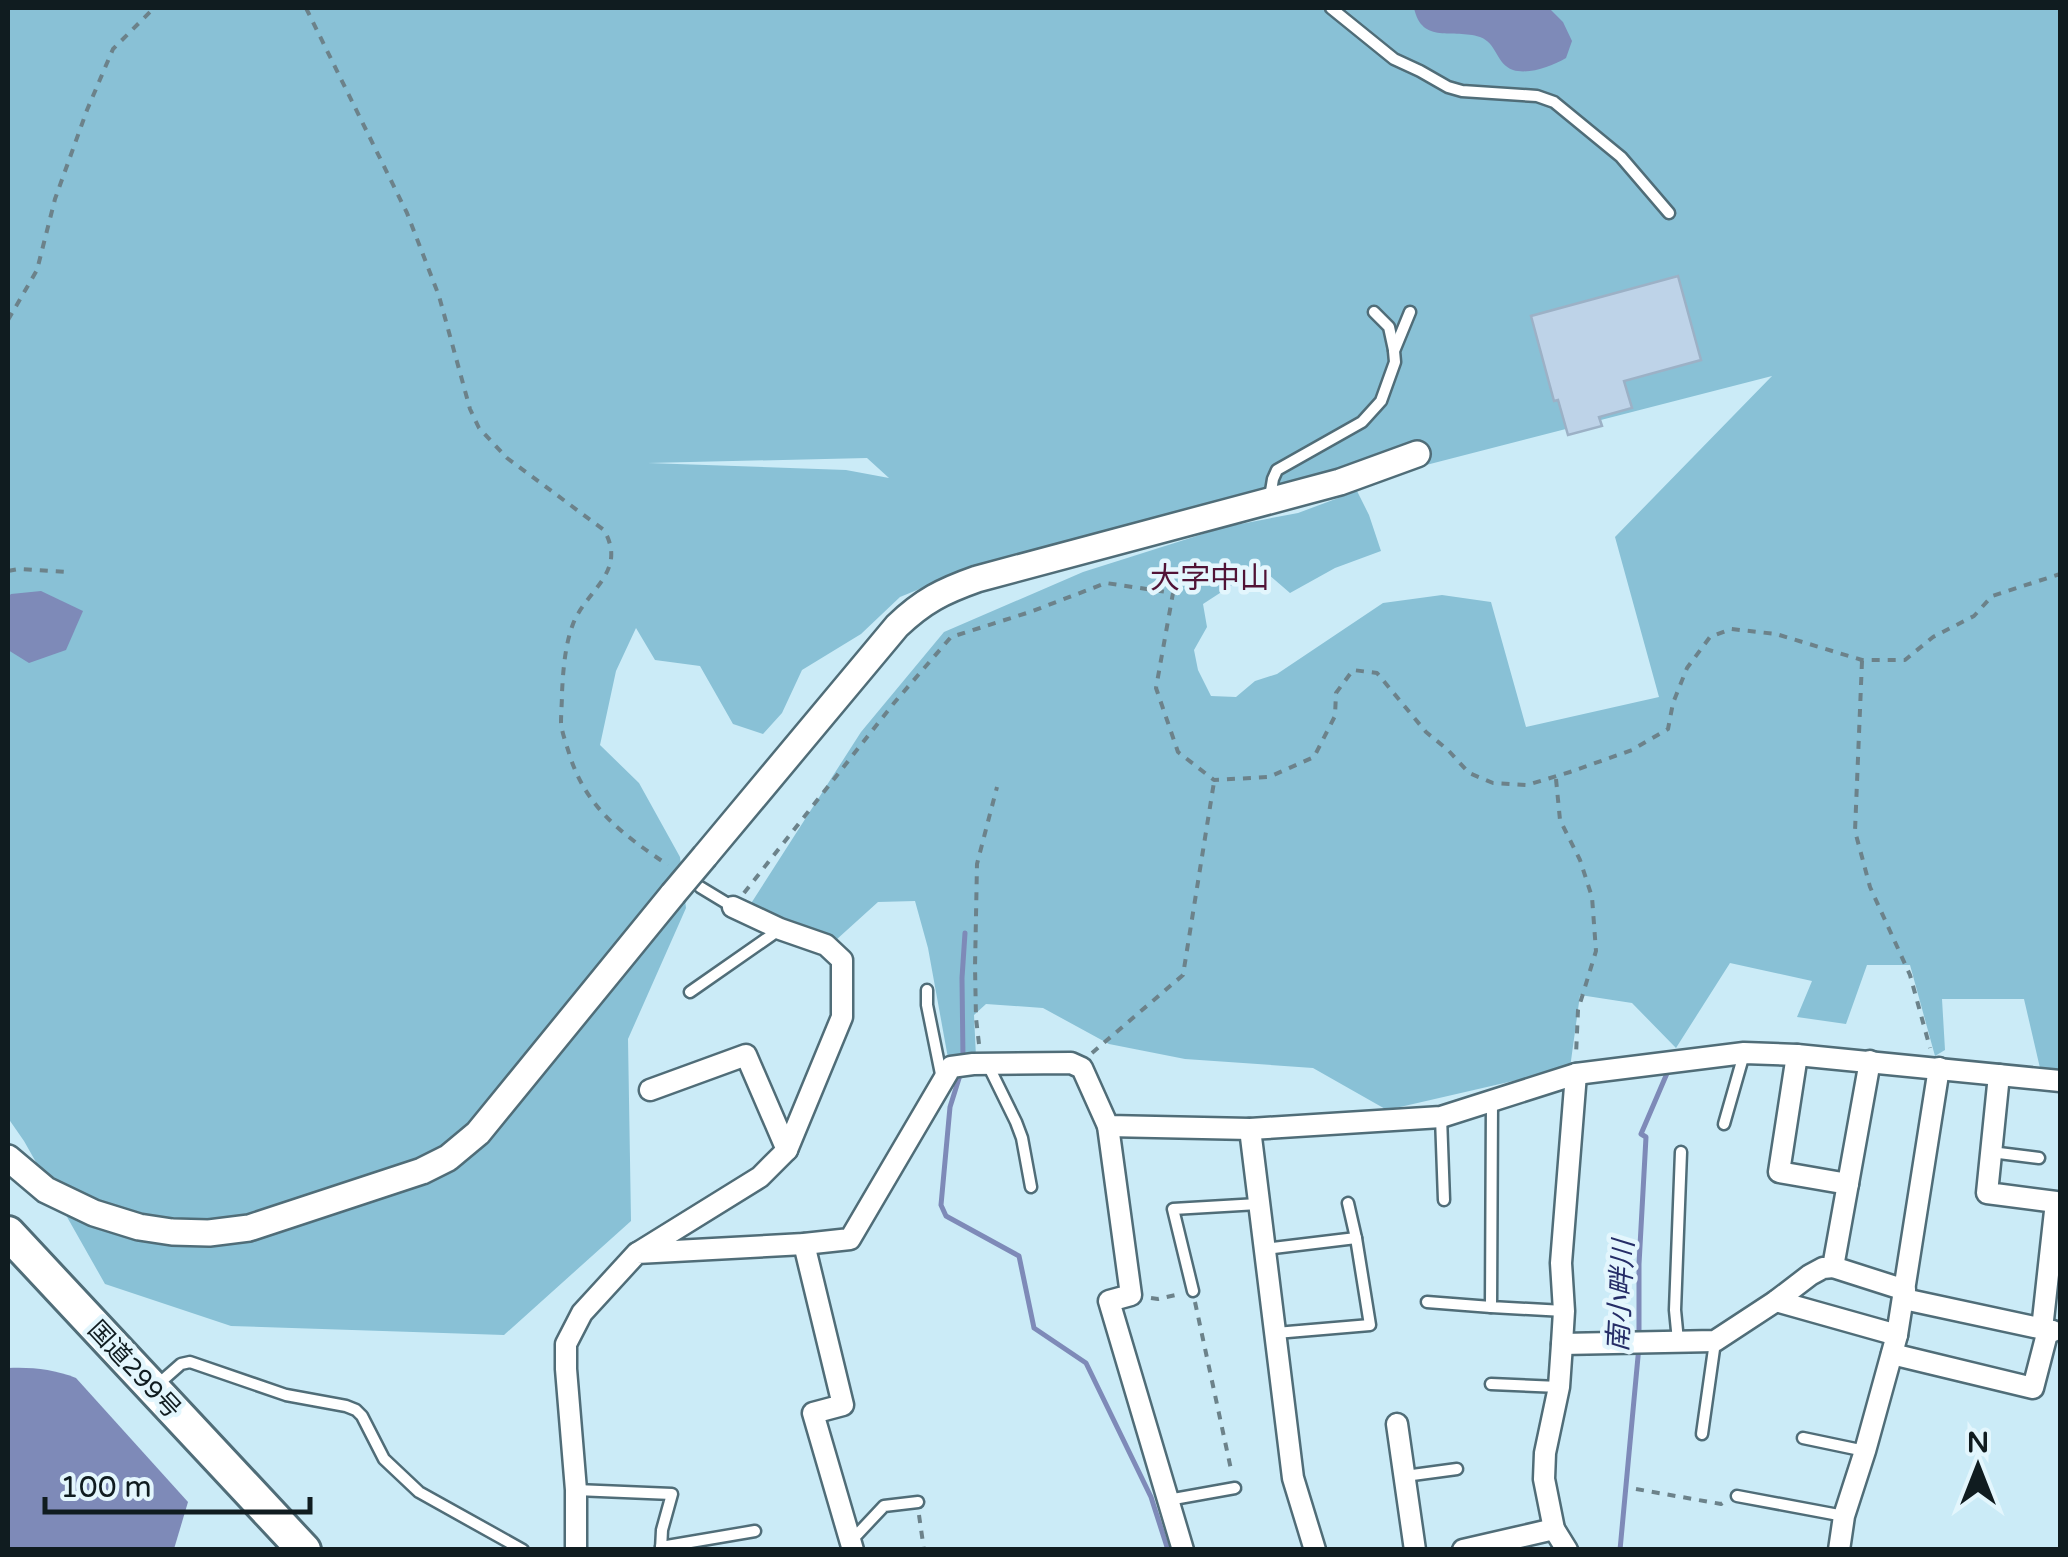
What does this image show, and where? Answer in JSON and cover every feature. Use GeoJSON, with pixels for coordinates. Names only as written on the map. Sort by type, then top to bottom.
{"type":"FeatureCollection","features":[{"type":"Feature","properties":{"kind":"highway","name":"国道299号"},"geometry":{"type":"LineString","coordinates":[[8,1233],[304,1550]]}},
{"type":"Feature","properties":{"kind":"street"},"geometry":{"type":"LineString","coordinates":[[8,1158],[46,1190],[94,1213],[139,1227],[209,1233],[249,1228],[422,1171],[448,1158],[478,1133],[673,894],[917,607],[945,590],[977,579],[1340,482],[1416,454]]}},
{"type":"Feature","properties":{"kind":"street"},"geometry":{"type":"LineString","coordinates":[[576,1550],[566,1344],[582,1313],[637,1252],[760,1177],[786,1150],[842,1017],[842,960],[826,945],[780,930],[732,907]]}},
{"type":"Feature","properties":{"kind":"street"},"geometry":{"type":"LineString","coordinates":[[1108,1126],[1250,1128],[1441,1117],[1576,1074],[1744,1053],[1870,1061],[2060,1081]]}},
{"type":"Feature","properties":{"kind":"street"},"geometry":{"type":"LineString","coordinates":[[650,1090],[746,1055],[786,1150]]}},
{"type":"Feature","properties":{"kind":"street"},"geometry":{"type":"LineString","coordinates":[[1798,1055],[1778,1172],[1848,1184]]}},
{"type":"Feature","properties":{"kind":"street"},"geometry":{"type":"LineString","coordinates":[[1833,1267],[1870,1061]]}},
{"type":"Feature","properties":{"kind":"street"},"geometry":{"type":"LineString","coordinates":[[637,1252],[850,1239],[952,1067],[1071,1063],[1082,1068],[1108,1126],[1131,1295],[1110,1302],[1183,1550]]}},
{"type":"Feature","properties":{"kind":"street"},"geometry":{"type":"LineString","coordinates":[[1839,1550],[1844,1516],[1894,1344],[1936,1068]]}},
{"type":"Feature","properties":{"kind":"street"},"geometry":{"type":"LineString","coordinates":[[1567,1550],[1554,1529],[1544,1479],[1559,1386],[1564,1310],[1561,1263],[1576,1074]]}},
{"type":"Feature","properties":{"kind":"street"},"geometry":{"type":"LineString","coordinates":[[1776,1301],[1894,1344],[2034,1388],[2050,1330],[2056,1202],[1987,1193],[1999,1075]]}},
{"type":"Feature","properties":{"kind":"street"},"geometry":{"type":"LineString","coordinates":[[1250,1128],[1293,1478],[1315,1550]]}},
{"type":"Feature","properties":{"kind":"street"},"geometry":{"type":"LineString","coordinates":[[804,1244],[843,1406],[813,1413],[852,1545]]}},
{"type":"Feature","properties":{"kind":"street"},"geometry":{"type":"LineString","coordinates":[[1562,1344],[1715,1340],[1810,1275],[1833,1267],[1904,1294],[2050,1330]]}},
{"type":"Feature","properties":{"kind":"street"},"geometry":{"type":"LineString","coordinates":[[1397,1424],[1415,1550]]}},
{"type":"Feature","properties":{"kind":"street"},"geometry":{"type":"LineString","coordinates":[[1463,1550],[1554,1529]]}},
{"type":"Feature","properties":{"kind":"lane"},"geometry":{"type":"LineString","coordinates":[[1331,8],[1394,60],[1448,88],[1537,96],[1554,102],[1621,157],[1670,213]]}},
{"type":"Feature","properties":{"kind":"lane"},"geometry":{"type":"LineString","coordinates":[[1269,501],[1277,470],[1362,422],[1381,402],[1394,351],[1388,328],[1374,312]]}},
{"type":"Feature","properties":{"kind":"lane"},"geometry":{"type":"LineString","coordinates":[[1394,351],[1410,312]]}},
{"type":"Feature","properties":{"kind":"lane"},"geometry":{"type":"LineString","coordinates":[[700,887],[732,907]]}},
{"type":"Feature","properties":{"kind":"lane"},"geometry":{"type":"LineString","coordinates":[[690,992],[780,930]]}},
{"type":"Feature","properties":{"kind":"lane"},"geometry":{"type":"LineString","coordinates":[[926,990],[943,1084]]}},
{"type":"Feature","properties":{"kind":"lane"},"geometry":{"type":"LineString","coordinates":[[1724,1124],[1744,1053]]}},
{"type":"Feature","properties":{"kind":"lane"},"geometry":{"type":"LineString","coordinates":[[985,1064],[1022,1138],[1030,1187]]}},
{"type":"Feature","properties":{"kind":"lane"},"geometry":{"type":"LineString","coordinates":[[1491,1307],[1492,1100]]}},
{"type":"Feature","properties":{"kind":"lane"},"geometry":{"type":"LineString","coordinates":[[1441,1117],[1444,1200]]}},
{"type":"Feature","properties":{"kind":"lane"},"geometry":{"type":"LineString","coordinates":[[1678,1340],[1675,1310],[1682,1152]]}},
{"type":"Feature","properties":{"kind":"lane"},"geometry":{"type":"LineString","coordinates":[[1990,1152],[2039,1158]]}},
{"type":"Feature","properties":{"kind":"lane"},"geometry":{"type":"LineString","coordinates":[[1275,1333],[1370,1325],[1348,1203]]}},
{"type":"Feature","properties":{"kind":"lane"},"geometry":{"type":"LineString","coordinates":[[1193,1291],[1174,1209],[1258,1204]]}},
{"type":"Feature","properties":{"kind":"lane"},"geometry":{"type":"LineString","coordinates":[[1264,1250],[1356,1238]]}},
{"type":"Feature","properties":{"kind":"lane"},"geometry":{"type":"LineString","coordinates":[[1427,1302],[1564,1310]]}},
{"type":"Feature","properties":{"kind":"lane"},"geometry":{"type":"LineString","coordinates":[[1702,1434],[1715,1340]]}},
{"type":"Feature","properties":{"kind":"lane"},"geometry":{"type":"LineString","coordinates":[[154,1388],[180,1364],[190,1362],[286,1395],[356,1410],[384,1459],[418,1492],[523,1550]]}},
{"type":"Feature","properties":{"kind":"lane"},"geometry":{"type":"LineString","coordinates":[[1491,1384],[1559,1386]]}},
{"type":"Feature","properties":{"kind":"lane"},"geometry":{"type":"LineString","coordinates":[[1802,1438],[1865,1451]]}},
{"type":"Feature","properties":{"kind":"lane"},"geometry":{"type":"LineString","coordinates":[[1405,1476],[1457,1469]]}},
{"type":"Feature","properties":{"kind":"lane"},"geometry":{"type":"LineString","coordinates":[[1168,1500],[1235,1488]]}},
{"type":"Feature","properties":{"kind":"lane"},"geometry":{"type":"LineString","coordinates":[[576,1490],[672,1494],[661,1548],[755,1531]]}},
{"type":"Feature","properties":{"kind":"lane"},"geometry":{"type":"LineString","coordinates":[[1737,1496],[1844,1516]]}},
{"type":"Feature","properties":{"kind":"lane"},"geometry":{"type":"LineString","coordinates":[[852,1545],[884,1506],[918,1502]]}},
{"type":"Feature","properties":{"kind":"path"},"geometry":{"type":"LineString","coordinates":[[8,320],[37,270],[55,199],[86,110],[114,49],[154,8]]}},
{"type":"Feature","properties":{"kind":"path"},"geometry":{"type":"LineString","coordinates":[[304,8],[407,212],[439,296],[470,409],[479,428],[507,458],[604,530],[610,540],[610,566],[573,624],[563,672],[561,726],[576,777],[600,810],[629,839],[700,887]]}},
{"type":"Feature","properties":{"kind":"path"},"geometry":{"type":"LineString","coordinates":[[8,571],[70,572]]}},
{"type":"Feature","properties":{"kind":"path"},"geometry":{"type":"LineString","coordinates":[[732,907],[950,637],[1106,583],[1173,594],[1156,688],[1178,752],[1214,780],[1269,778],[1314,757],[1335,716],[1336,693],[1353,670],[1378,673],[1426,732],[1469,773],[1493,783],[1526,785],[1632,750],[1668,729],[1673,703],[1688,668],[1710,637],[1731,629],[1776,634],[1862,660],[1905,660],[1933,637],[1974,616],[1992,596],[2060,574]]}},
{"type":"Feature","properties":{"kind":"path"},"geometry":{"type":"LineString","coordinates":[[1862,660],[1855,832],[1870,887],[1910,976],[1936,1068]]}},
{"type":"Feature","properties":{"kind":"path"},"geometry":{"type":"LineString","coordinates":[[1556,776],[1560,820],[1580,860],[1592,897],[1596,951],[1578,1010],[1576,1074]]}},
{"type":"Feature","properties":{"kind":"path"},"geometry":{"type":"LineString","coordinates":[[1076,1066],[1183,975],[1214,780]]}},
{"type":"Feature","properties":{"kind":"path"},"geometry":{"type":"LineString","coordinates":[[985,1064],[976,1018],[977,864],[997,787]]}},
{"type":"Feature","properties":{"kind":"path"},"geometry":{"type":"LineString","coordinates":[[1131,1295],[1158,1300],[1193,1291],[1235,1488]]}},
{"type":"Feature","properties":{"kind":"path"},"geometry":{"type":"LineString","coordinates":[[1636,1489],[1721,1504],[1737,1496]]}},
{"type":"Feature","properties":{"kind":"path"},"geometry":{"type":"LineString","coordinates":[[918,1502],[924,1550]]}},
{"type":"Feature","properties":{"kind":"shaded area"},"geometry":{"type":"Polygon","coordinates":[[[8,8],[2060,8],[2060,1070],[2040,1068],[2024,999],[1942,999],[1945,1050],[1935,1056],[1910,965],[1867,965],[1846,1024],[1797,1017],[1812,981],[1730,963],[1676,1048],[1632,1003],[1580,995],[1570,1068],[1387,1110],[1313,1068],[1185,1059],[1109,1044],[1043,1008],[986,1004],[974,1015],[976,1057],[948,1058],[928,948],[915,901],[878,902],[836,940],[754,913],[750,905],[861,732],[944,632],[1083,572],[1225,527],[1298,513],[1357,491],[1381,551],[1335,568],[1290,593],[1262,569],[1203,604],[1207,627],[1194,650],[1198,670],[1211,696],[1236,697],[1255,681],[1277,674],[1383,603],[1442,595],[1491,602],[1526,727],[1659,697],[1615,537],[1772,376],[992,580],[978,565],[900,597],[861,634],[802,670],[782,713],[763,734],[733,724],[700,666],[655,660],[636,628],[616,671],[600,745],[639,783],[680,857],[686,908],[628,1039],[631,1221],[504,1335],[231,1326],[105,1284],[8,1118],[8,8]],[[867,458],[648,463],[846,470],[889,478],[867,458]]]}},
{"type":"Feature","properties":{"kind":"shaded area"},"geometry":{"type":"Polygon","coordinates":[[[1414,8],[1549,8],[1563,22],[1572,41],[1566,58],[1560,61],[1533,71],[1513,70],[1486,40],[1431,31],[1418,20],[1414,8]]]}},
{"type":"Feature","properties":{"kind":"shaded area"},"geometry":{"type":"Polygon","coordinates":[[[41,591],[83,611],[66,650],[29,663],[8,650],[8,597],[41,591]]]}},
{"type":"Feature","properties":{"kind":"shaded area"},"geometry":{"type":"Polygon","coordinates":[[[8,1368],[42,1369],[76,1378],[188,1502],[174,1549],[8,1549],[8,1368]]]}},
{"type":"Feature","properties":{"kind":"building"},"geometry":{"type":"Polygon","coordinates":[[[1678,276],[1701,360],[1624,381],[1632,408],[1599,417],[1602,426],[1568,435],[1558,400],[1554,401],[1531,316],[1678,276]]]}},
{"type":"Feature","properties":{"kind":"waterway"},"geometry":{"type":"LineString","coordinates":[[963,1059],[965,933]]}},
{"type":"Feature","properties":{"kind":"waterway","name":"南小畔川"},"geometry":{"type":"LineString","coordinates":[[1639,1335],[1646,1137],[1641,1134],[1668,1071]]}},
{"type":"Feature","properties":{"kind":"waterway"},"geometry":{"type":"LineString","coordinates":[[961,1072],[950,1107],[941,1205],[946,1216],[1019,1256],[1034,1328],[1086,1363],[1151,1497],[1168,1550]]}},
{"type":"Feature","properties":{"kind":"waterway","name":"南小畔川"},"geometry":{"type":"LineString","coordinates":[[1620,1550],[1639,1346]]}},
{"type":"Feature","properties":{"kind":"district","name":"大字中山"},"geometry":{"type":"Point","coordinates":[1210,578]}}]}
